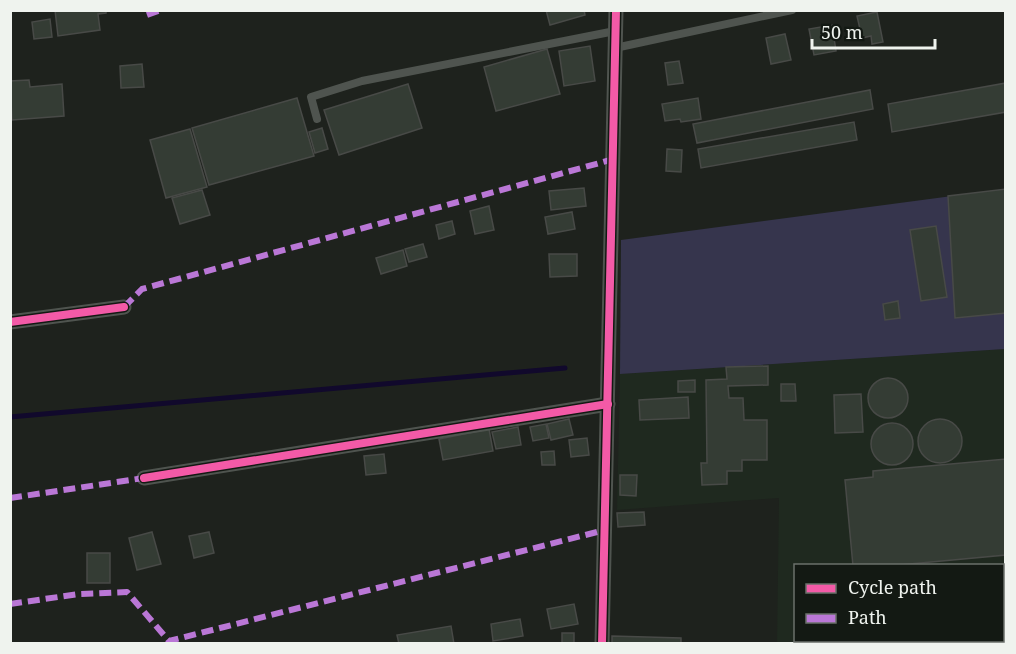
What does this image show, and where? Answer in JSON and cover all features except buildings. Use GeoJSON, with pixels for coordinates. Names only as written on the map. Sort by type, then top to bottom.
{"type":"FeatureCollection","features":[{"type":"Feature","properties":{"kind":"street"},"geometry":{"type":"LineString","coordinates":[[602,644],[616,10]]}},
{"type":"Feature","properties":{"kind":"street"},"geometry":{"type":"LineString","coordinates":[[10,322],[124,307]]}},
{"type":"Feature","properties":{"kind":"street"},"geometry":{"type":"LineString","coordinates":[[144,478],[608,404]]}},
{"type":"Feature","properties":{"kind":"lane"},"geometry":{"type":"LineString","coordinates":[[615,48],[792,10]]}},
{"type":"Feature","properties":{"kind":"lane"},"geometry":{"type":"LineString","coordinates":[[317,119],[311,97],[362,81],[615,31]]}},
{"type":"Feature","properties":{"kind":"shaded area"},"geometry":{"type":"Polygon","coordinates":[[[1005,189],[1005,349],[620,374],[621,240],[1005,189]]]}},
{"type":"Feature","properties":{"kind":"shaded area"},"geometry":{"type":"Polygon","coordinates":[[[1005,349],[1005,617],[1004,564],[794,564],[794,642],[858,642],[848,644],[777,643],[779,498],[617,510],[620,374],[1005,349]]]}},
{"type":"Feature","properties":{"kind":"waterway"},"geometry":{"type":"LineString","coordinates":[[10,417],[565,368]]}},
{"type":"Feature","properties":{"kind":"marked path"},"geometry":{"type":"LineString","coordinates":[[147,15],[161,10]]}},
{"type":"Feature","properties":{"kind":"marked path"},"geometry":{"type":"LineString","coordinates":[[124,307],[142,289],[614,159]]}},
{"type":"Feature","properties":{"kind":"marked path"},"geometry":{"type":"LineString","coordinates":[[10,498],[144,478]]}},
{"type":"Feature","properties":{"kind":"marked path"},"geometry":{"type":"LineString","coordinates":[[10,604],[79,594],[127,592],[169,641],[605,530]]}},
{"type":"Feature","properties":{"kind":"cycle path"},"geometry":{"type":"LineString","coordinates":[[602,644],[616,10]]}},
{"type":"Feature","properties":{"kind":"cycle path"},"geometry":{"type":"LineString","coordinates":[[10,322],[124,307]]}},
{"type":"Feature","properties":{"kind":"cycle path"},"geometry":{"type":"LineString","coordinates":[[144,478],[608,404]]}}]}
